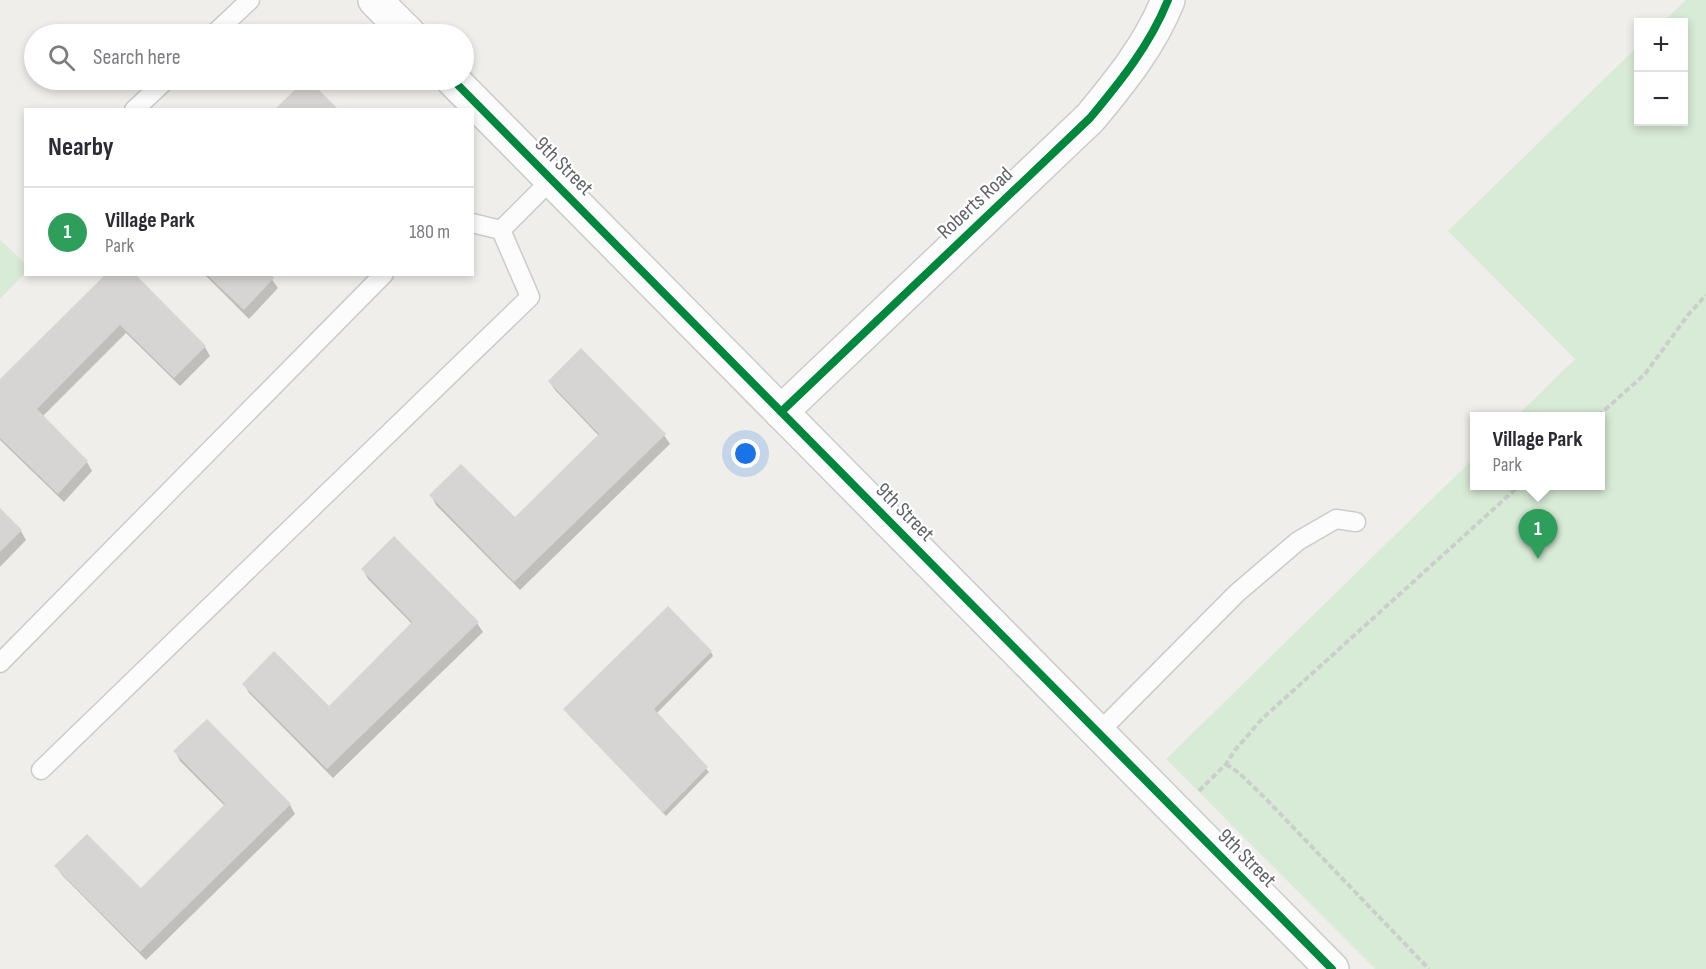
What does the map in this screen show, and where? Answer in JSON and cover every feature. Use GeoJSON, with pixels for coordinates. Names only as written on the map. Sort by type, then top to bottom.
{"type":"FeatureCollection","features":[{"type":"Feature","properties":{"kind":"street"},"geometry":{"type":"LineString","coordinates":[[375,0],[399,24]]}},
{"type":"Feature","properties":{"kind":"street","name":"Roberts Road"},"geometry":{"type":"LineString","coordinates":[[781,412],[1090,118],[1124,78],[1168,0]]}},
{"type":"Feature","properties":{"kind":"street","name":"9th Street"},"geometry":{"type":"LineString","coordinates":[[463,90],[1332,969]]}},
{"type":"Feature","properties":{"kind":"lane"},"geometry":{"type":"LineString","coordinates":[[225,24],[250,0]]}},
{"type":"Feature","properties":{"kind":"lane"},"geometry":{"type":"LineString","coordinates":[[136,108],[155,90]]}},
{"type":"Feature","properties":{"kind":"lane"},"geometry":{"type":"LineString","coordinates":[[501,230],[552,180]]}},
{"type":"Feature","properties":{"kind":"lane"},"geometry":{"type":"LineString","coordinates":[[474,223],[501,230]]}},
{"type":"Feature","properties":{"kind":"lane"},"geometry":{"type":"LineString","coordinates":[[41,770],[530,297],[501,230]]}},
{"type":"Feature","properties":{"kind":"lane"},"geometry":{"type":"LineString","coordinates":[[0,663],[382,276]]}},
{"type":"Feature","properties":{"kind":"lane"},"geometry":{"type":"LineString","coordinates":[[1098,734],[1237,593],[1298,541],[1336,519],[1356,522]]}},
{"type":"Feature","properties":{"kind":"path"},"geometry":{"type":"LineString","coordinates":[[1603,412],[1645,374],[1688,315],[1706,295]]}},
{"type":"Feature","properties":{"kind":"path"},"geometry":{"type":"LineString","coordinates":[[1177,813],[1226,764],[1263,718],[1515,490]]}},
{"type":"Feature","properties":{"kind":"path"},"geometry":{"type":"LineString","coordinates":[[1226,764],[1239,772],[1266,799],[1430,969]]}},
{"type":"Feature","properties":{"kind":"green space"},"geometry":{"type":"Polygon","coordinates":[[[1686,0],[1706,0],[1706,969],[1375,969],[1166,759],[1470,462],[1470,490],[1605,490],[1605,412],[1521,412],[1575,359],[1448,231],[1634,50],[1634,126],[1688,126],[1688,18],[1667,18],[1686,0]]]}},
{"type":"Feature","properties":{"kind":"green space"},"geometry":{"type":"Polygon","coordinates":[[[0,240],[24,262],[24,274],[0,299],[0,240]]]}},
{"type":"Feature","properties":{"kind":"building"},"geometry":{"type":"Polygon","coordinates":[[[295,90],[319,90],[337,108],[276,108],[295,90]]]}},
{"type":"Feature","properties":{"kind":"building"},"geometry":{"type":"Polygon","coordinates":[[[104,276],[137,276],[206,346],[174,378],[120,325],[37,409],[88,461],[58,494],[0,438],[0,379],[104,276]]]}},
{"type":"Feature","properties":{"kind":"building"},"geometry":{"type":"Polygon","coordinates":[[[208,276],[272,276],[274,278],[244,310],[208,276]]]}},
{"type":"Feature","properties":{"kind":"building"},"geometry":{"type":"Polygon","coordinates":[[[581,348],[666,434],[514,582],[429,495],[461,464],[515,517],[599,434],[548,381],[581,348]]]}},
{"type":"Feature","properties":{"kind":"building"},"geometry":{"type":"Polygon","coordinates":[[[0,508],[22,530],[0,552],[0,508]]]}},
{"type":"Feature","properties":{"kind":"building"},"geometry":{"type":"Polygon","coordinates":[[[394,536],[479,622],[327,769],[242,684],[274,651],[329,706],[412,622],[361,569],[394,536]]]}},
{"type":"Feature","properties":{"kind":"building"},"geometry":{"type":"Polygon","coordinates":[[[668,606],[712,651],[654,709],[708,767],[663,813],[563,709],[668,606]]]}},
{"type":"Feature","properties":{"kind":"building"},"geometry":{"type":"Polygon","coordinates":[[[207,719],[291,804],[140,952],[54,866],[87,834],[141,888],[225,804],[173,751],[207,719]]]}},
{"type":"Feature","properties":{"kind":"cycle path"},"geometry":{"type":"LineString","coordinates":[[781,412],[1090,118],[1143,48],[1168,0]]}},
{"type":"Feature","properties":{"kind":"cycle path"},"geometry":{"type":"LineString","coordinates":[[463,90],[1332,969]]}},
{"type":"Feature","properties":{"kind":"place","name":"Village Park"},"geometry":{"type":"Point","coordinates":[1538,559]}}]}
